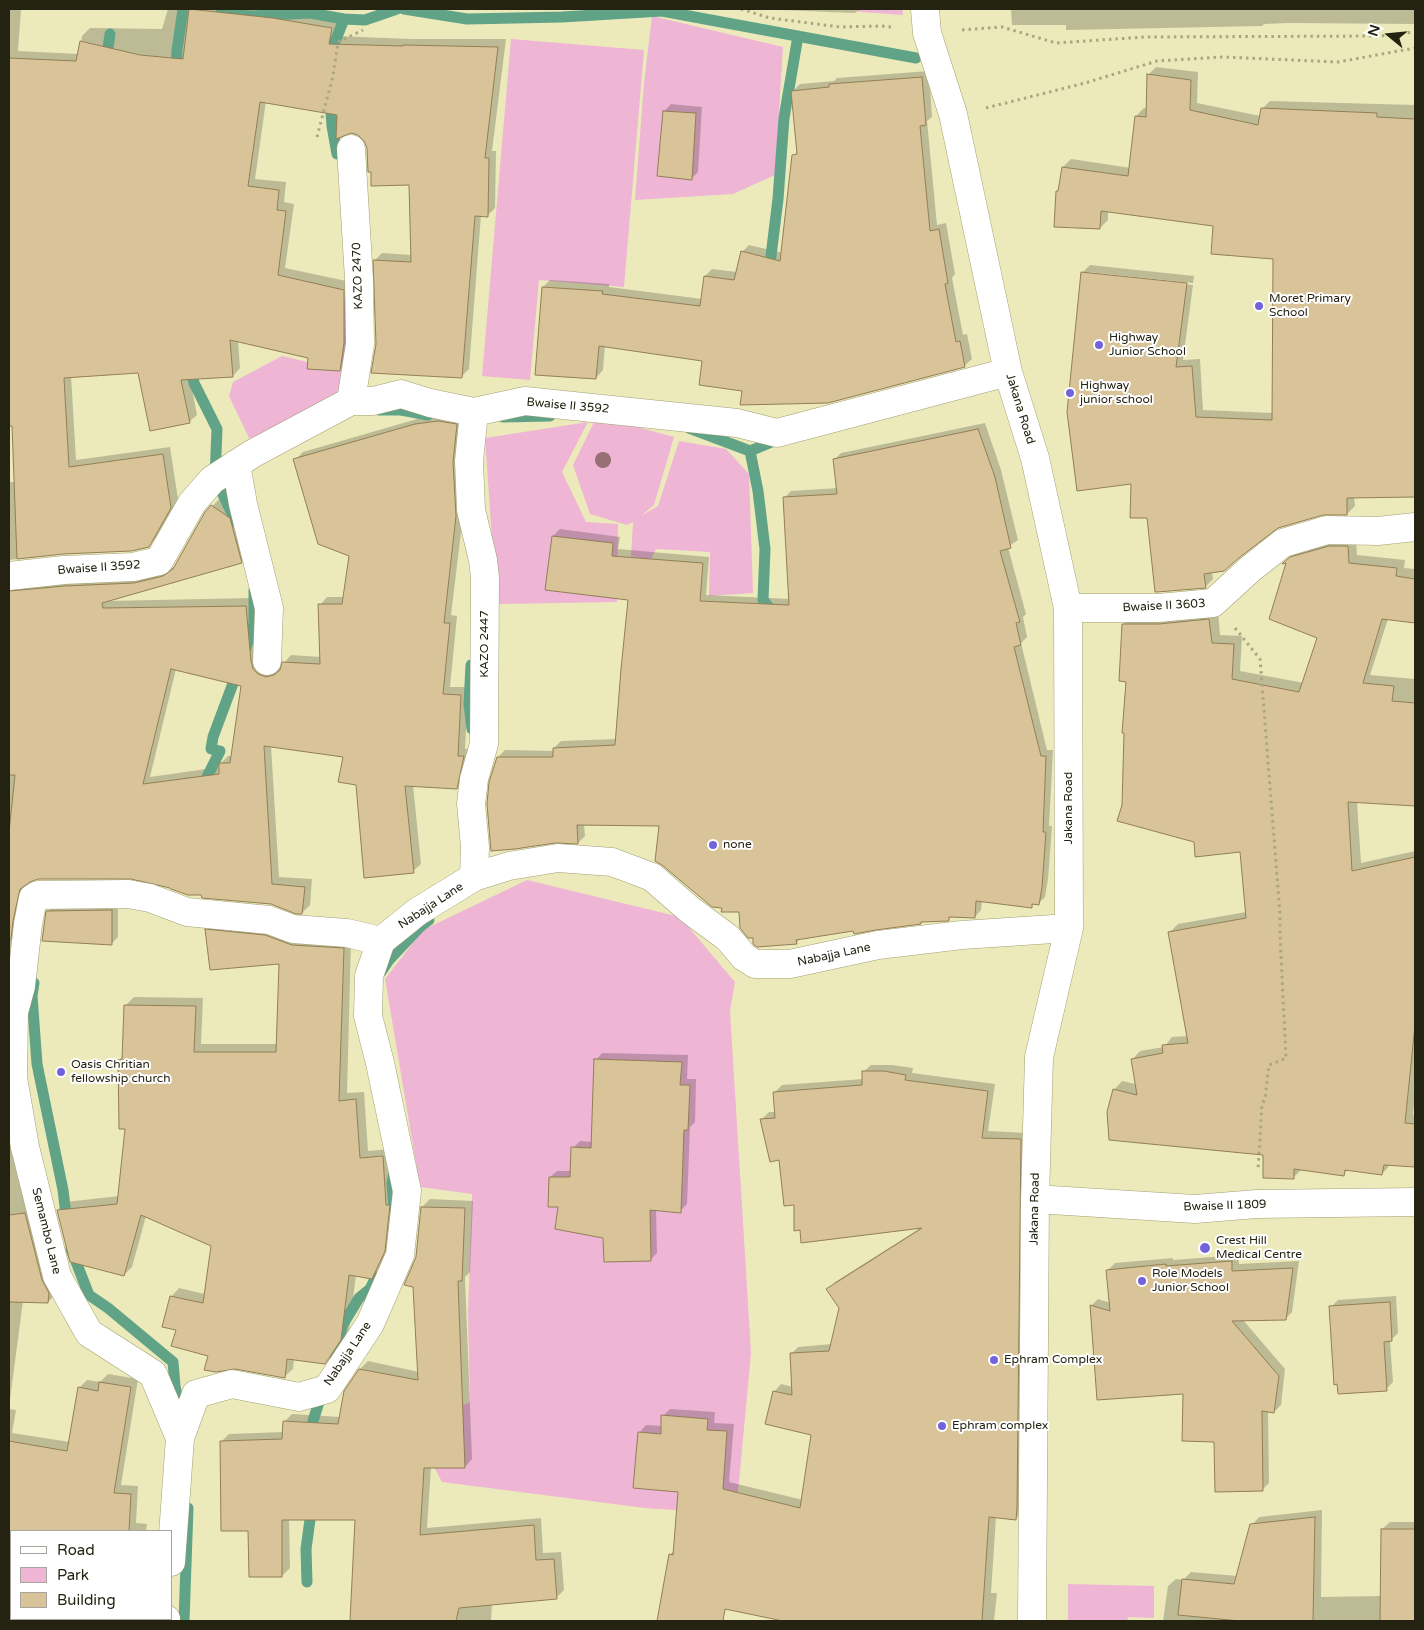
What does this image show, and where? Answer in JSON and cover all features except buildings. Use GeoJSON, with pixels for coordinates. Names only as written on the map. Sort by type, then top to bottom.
{"type":"FeatureCollection","features":[{"type":"Feature","properties":{"kind":"street","name":"Jakana Road"},"geometry":{"type":"LineString","coordinates":[[926,21],[953,114],[1008,372],[1035,458],[1068,608],[1069,928],[1038,1057],[1032,1621]]}},
{"type":"Feature","properties":{"kind":"street","name":"KAZO 2470"},"geometry":{"type":"LineString","coordinates":[[350,401],[360,344],[359,279],[351,156]]}},
{"type":"Feature","properties":{"kind":"street","name":"Bwaise II 3592"},"geometry":{"type":"LineString","coordinates":[[9,576],[64,570],[133,567],[159,561],[192,502],[212,480],[252,454],[350,401],[373,401],[401,394],[430,403],[474,412],[525,401],[738,423],[777,433],[1008,372]]}},
{"type":"Feature","properties":{"kind":"street","name":"KAZO 2447"},"geometry":{"type":"LineString","coordinates":[[474,412],[469,461],[471,510],[484,560],[485,578],[484,744],[474,779],[471,804],[475,847],[474,877]]}},
{"type":"Feature","properties":{"kind":"street"},"geometry":{"type":"LineString","coordinates":[[236,464],[243,504],[269,608],[267,661]]}},
{"type":"Feature","properties":{"kind":"street","name":"Bwaise II 3603"},"geometry":{"type":"LineString","coordinates":[[1068,608],[1158,608],[1213,603],[1250,569],[1283,543],[1327,530],[1378,531],[1415,527]]}},
{"type":"Feature","properties":{"kind":"street","name":"Nabajja Lane"},"geometry":{"type":"LineString","coordinates":[[180,1438],[196,1394],[232,1384],[299,1397],[327,1389],[370,1324],[400,1255],[406,1191],[380,1063],[368,1016],[369,976],[381,941],[417,912],[474,877],[509,866],[558,858],[612,862],[652,877],[690,910],[728,938],[744,957],[755,964],[790,964],[878,945],[944,937],[1069,928]]}},
{"type":"Feature","properties":{"kind":"street","name":"Semambo Lane"},"geometry":{"type":"LineString","coordinates":[[180,1438],[153,1374],[89,1333],[56,1276],[25,1147],[13,1078],[12,1012],[21,986],[33,898],[43,895],[128,894],[150,898],[187,912],[268,920],[293,929],[347,933],[381,941]]}},
{"type":"Feature","properties":{"kind":"street","name":"Bwaise II 1809"},"geometry":{"type":"LineString","coordinates":[[1035,1199],[1195,1209],[1257,1204],[1415,1202]]}},
{"type":"Feature","properties":{"kind":"street"},"geometry":{"type":"LineString","coordinates":[[172,1548],[180,1438]]}},
{"type":"Feature","properties":{"kind":"path"},"geometry":{"type":"LineString","coordinates":[[741,9],[770,18],[840,27],[882,26],[926,21],[1002,27],[1056,43],[1145,37],[1381,36],[1415,32]]}},
{"type":"Feature","properties":{"kind":"path"},"geometry":{"type":"LineString","coordinates":[[351,156],[330,166],[316,138],[333,76],[338,42],[363,30]]}},
{"type":"Feature","properties":{"kind":"path"},"geometry":{"type":"LineString","coordinates":[[953,114],[1033,97],[1157,61],[1222,57],[1338,62],[1415,48]]}},
{"type":"Feature","properties":{"kind":"path"},"geometry":{"type":"LineString","coordinates":[[1213,603],[1260,659],[1280,914],[1286,1058],[1269,1065],[1265,1098],[1262,1104],[1257,1204]]}},
{"type":"Feature","properties":{"kind":"green space"},"geometry":{"type":"Polygon","coordinates":[[[858,9],[902,9],[903,15],[860,12],[857,11],[858,9]]]}},
{"type":"Feature","properties":{"kind":"green space"},"geometry":{"type":"Polygon","coordinates":[[[652,16],[783,47],[775,175],[733,194],[635,200],[644,83],[652,16]]]}},
{"type":"Feature","properties":{"kind":"green space"},"geometry":{"type":"Polygon","coordinates":[[[511,39],[644,50],[624,287],[539,280],[530,380],[482,376],[511,39]]]}},
{"type":"Feature","properties":{"kind":"green space"},"geometry":{"type":"Polygon","coordinates":[[[327,290],[346,299],[348,355],[341,400],[260,437],[249,438],[229,396],[233,382],[282,356],[316,364],[327,290]]]}},
{"type":"Feature","properties":{"kind":"green space"},"geometry":{"type":"Polygon","coordinates":[[[597,416],[674,437],[654,505],[641,516],[658,506],[679,441],[726,449],[749,474],[753,593],[709,596],[710,552],[656,549],[650,561],[631,556],[633,522],[627,525],[590,514],[573,465],[597,416]]]}},
{"type":"Feature","properties":{"kind":"green space"},"geometry":{"type":"Polygon","coordinates":[[[588,422],[562,472],[586,522],[618,524],[617,602],[500,604],[496,597],[485,438],[588,422]]]}},
{"type":"Feature","properties":{"kind":"green space"},"geometry":{"type":"Polygon","coordinates":[[[527,880],[680,917],[735,982],[730,1011],[751,1353],[736,1514],[645,1508],[442,1482],[413,1428],[470,1402],[468,1312],[472,1194],[420,1187],[385,979],[423,930],[527,880]]]}},
{"type":"Feature","properties":{"kind":"green space"},"geometry":{"type":"Polygon","coordinates":[[[1068,1584],[1154,1586],[1154,1618],[1128,1617],[1127,1621],[1068,1621],[1068,1584]]]}},
{"type":"Feature","properties":{"kind":"waterway"},"geometry":{"type":"LineString","coordinates":[[176,74],[177,50],[183,9]]}},
{"type":"Feature","properties":{"kind":"waterway"},"geometry":{"type":"LineString","coordinates":[[221,9],[236,15],[310,13],[344,19],[365,20],[397,9]]}},
{"type":"Feature","properties":{"kind":"waterway"},"geometry":{"type":"LineString","coordinates":[[404,9],[467,19],[562,17],[662,11],[916,58]]}},
{"type":"Feature","properties":{"kind":"waterway"},"geometry":{"type":"LineString","coordinates":[[332,58],[335,42],[344,19]]}},
{"type":"Feature","properties":{"kind":"waterway"},"geometry":{"type":"LineString","coordinates":[[106,62],[110,34]]}},
{"type":"Feature","properties":{"kind":"waterway"},"geometry":{"type":"LineString","coordinates":[[769,272],[778,199],[784,118],[798,36]]}},
{"type":"Feature","properties":{"kind":"waterway"},"geometry":{"type":"LineString","coordinates":[[330,99],[337,154]]}},
{"type":"Feature","properties":{"kind":"waterway"},"geometry":{"type":"LineString","coordinates":[[190,366],[194,383],[217,429],[215,478],[236,522]]}},
{"type":"Feature","properties":{"kind":"waterway"},"geometry":{"type":"LineString","coordinates":[[379,410],[401,410],[428,415]]}},
{"type":"Feature","properties":{"kind":"waterway"},"geometry":{"type":"LineString","coordinates":[[503,417],[550,416]]}},
{"type":"Feature","properties":{"kind":"waterway"},"geometry":{"type":"LineString","coordinates":[[689,428],[750,451],[758,491],[765,549],[763,600],[774,616]]}},
{"type":"Feature","properties":{"kind":"waterway"},"geometry":{"type":"LineString","coordinates":[[750,451],[779,439]]}},
{"type":"Feature","properties":{"kind":"waterway"},"geometry":{"type":"LineString","coordinates":[[244,653],[254,624],[254,590]]}},
{"type":"Feature","properties":{"kind":"waterway"},"geometry":{"type":"LineString","coordinates":[[471,665],[469,704],[472,729]]}},
{"type":"Feature","properties":{"kind":"waterway"},"geometry":{"type":"LineString","coordinates":[[199,788],[204,783],[220,751],[211,749],[213,737],[238,670]]}},
{"type":"Feature","properties":{"kind":"waterway"},"geometry":{"type":"LineString","coordinates":[[381,972],[389,960],[429,920]]}},
{"type":"Feature","properties":{"kind":"waterway"},"geometry":{"type":"LineString","coordinates":[[34,983],[32,996],[37,1064],[63,1190],[67,1223]]}},
{"type":"Feature","properties":{"kind":"waterway"},"geometry":{"type":"LineString","coordinates":[[394,1173],[392,1183],[394,1210]]}},
{"type":"Feature","properties":{"kind":"waterway"},"geometry":{"type":"LineString","coordinates":[[71,1249],[89,1295],[108,1308],[173,1362],[180,1411]]}},
{"type":"Feature","properties":{"kind":"waterway"},"geometry":{"type":"LineString","coordinates":[[335,1361],[342,1326],[359,1298],[370,1289],[376,1277]]}},
{"type":"Feature","properties":{"kind":"waterway"},"geometry":{"type":"LineString","coordinates":[[311,1437],[313,1421],[319,1402],[327,1395]]}},
{"type":"Feature","properties":{"kind":"waterway"},"geometry":{"type":"LineString","coordinates":[[307,1582],[306,1549],[312,1505]]}},
{"type":"Feature","properties":{"kind":"waterway"},"geometry":{"type":"LineString","coordinates":[[184,1621],[188,1508]]}},
{"type":"Feature","properties":{"kind":"place","name":"Moret Primary School"},"geometry":{"type":"Point","coordinates":[1259,306]}},
{"type":"Feature","properties":{"kind":"place","name":"Highway Junior School"},"geometry":{"type":"Point","coordinates":[1099,345]}},
{"type":"Feature","properties":{"kind":"place","name":"Highway junior school"},"geometry":{"type":"Point","coordinates":[1070,393]}},
{"type":"Feature","properties":{"kind":"place","name":"none"},"geometry":{"type":"Point","coordinates":[713,845]}},
{"type":"Feature","properties":{"kind":"place","name":"Oasis Chritian fellowship church"},"geometry":{"type":"Point","coordinates":[61,1072]}},
{"type":"Feature","properties":{"kind":"place","name":"Crest Hill Medical Centre"},"geometry":{"type":"Point","coordinates":[1205,1248]}},
{"type":"Feature","properties":{"kind":"place","name":"Role Models Junior School"},"geometry":{"type":"Point","coordinates":[1142,1281]}},
{"type":"Feature","properties":{"kind":"place","name":"Ephram Complex"},"geometry":{"type":"Point","coordinates":[994,1360]}},
{"type":"Feature","properties":{"kind":"place","name":"Ephram complex"},"geometry":{"type":"Point","coordinates":[942,1426]}}]}
